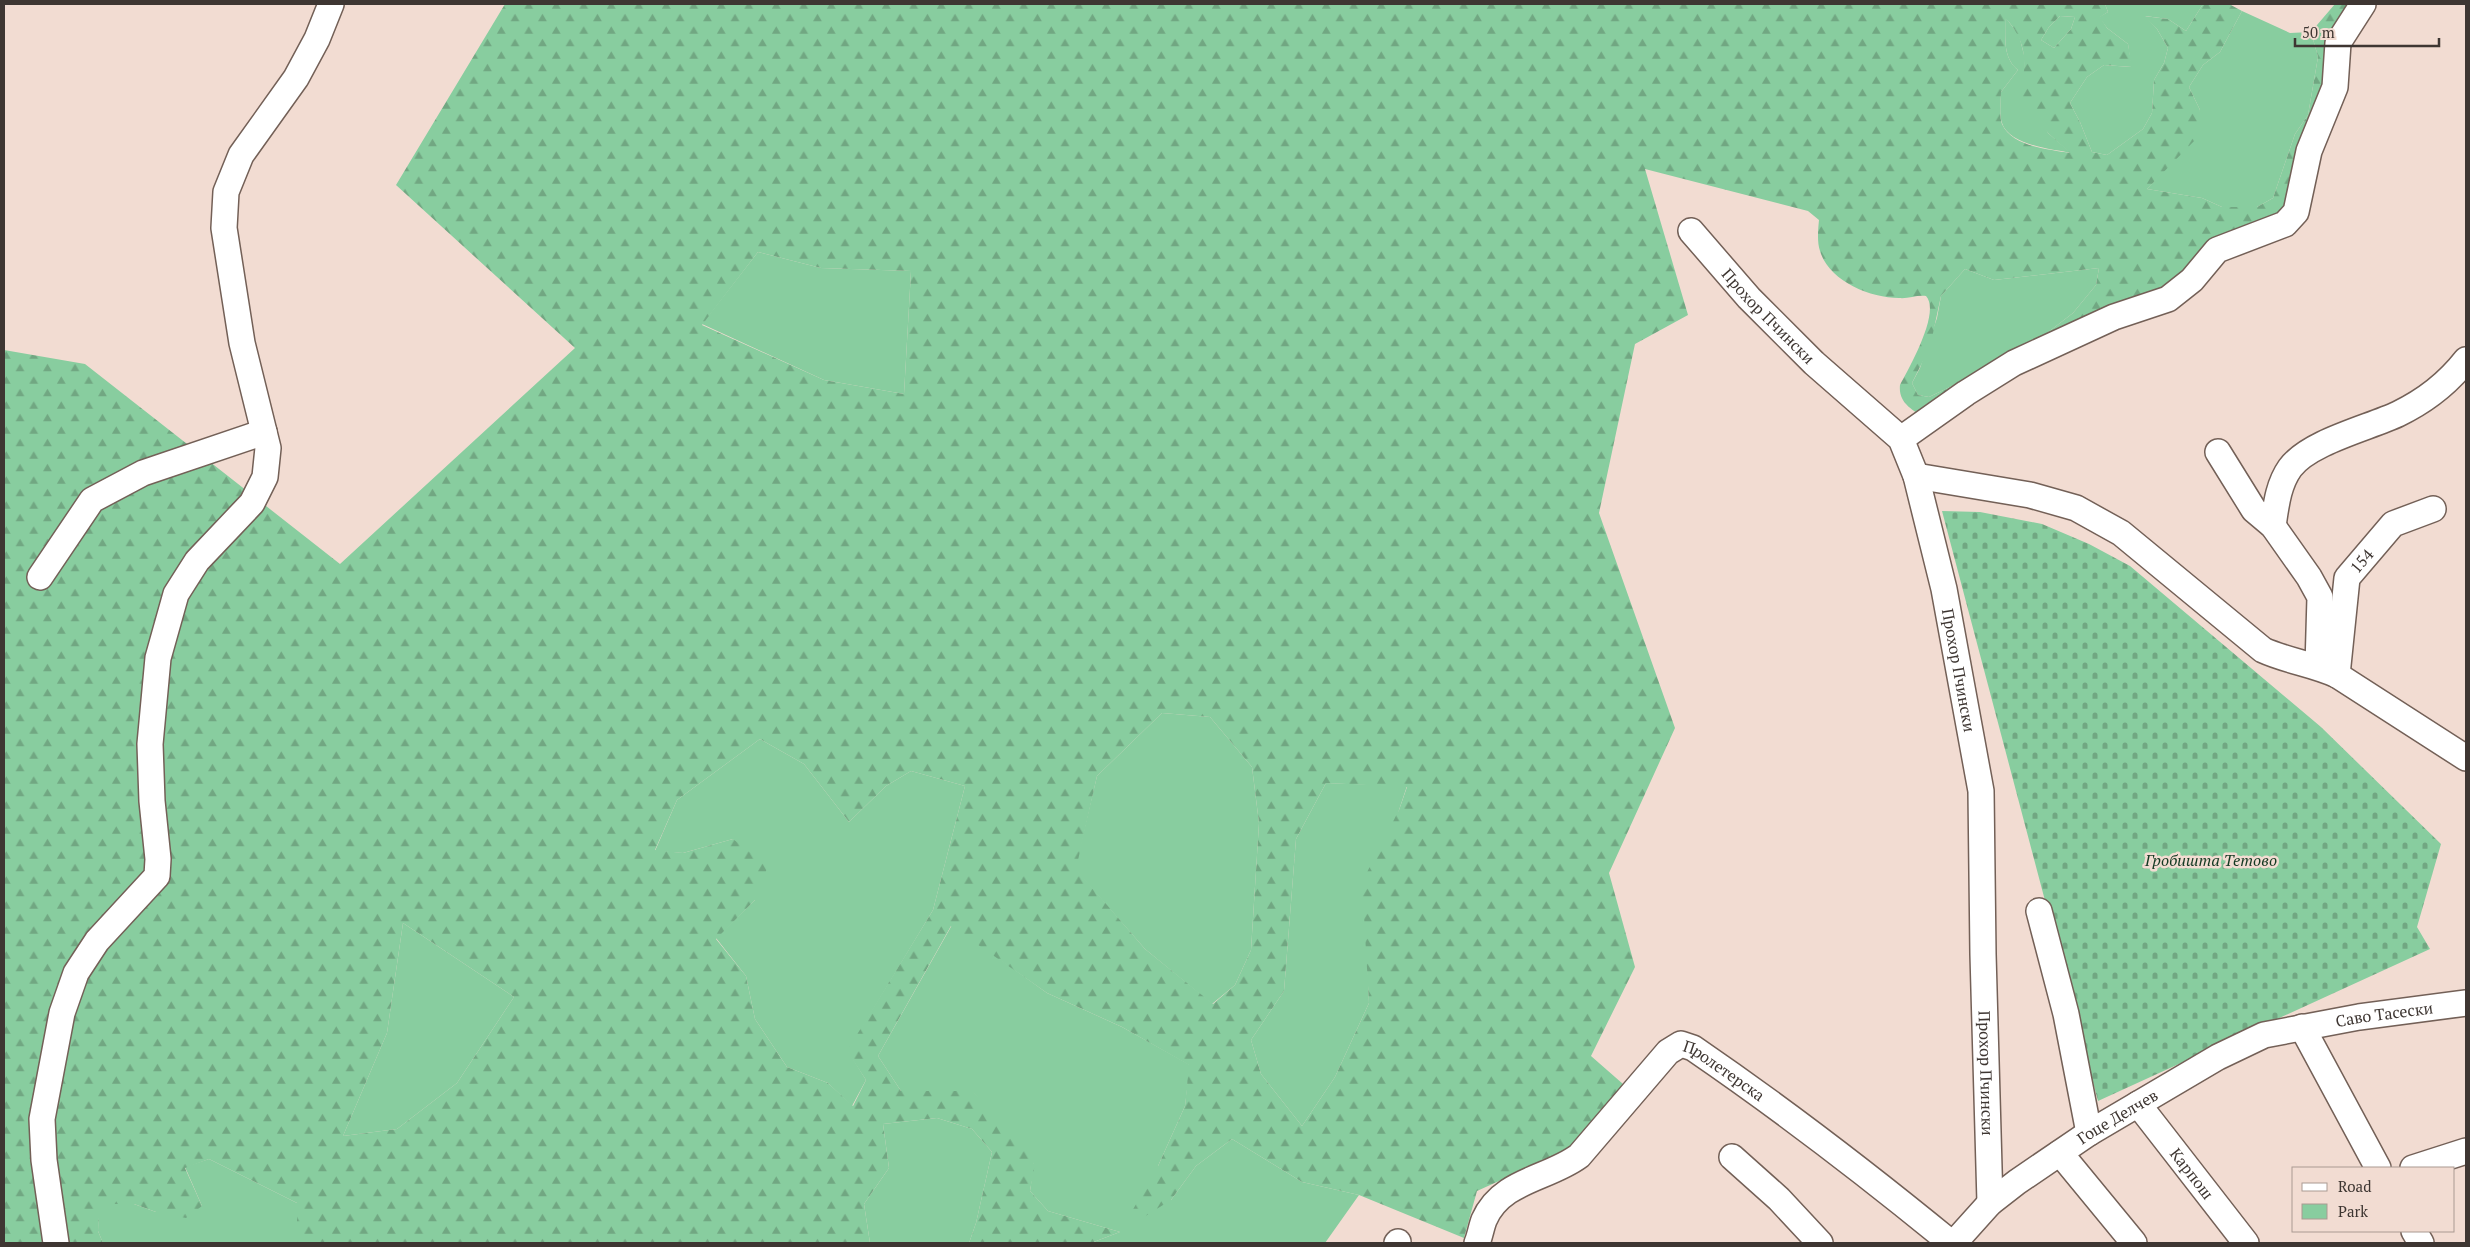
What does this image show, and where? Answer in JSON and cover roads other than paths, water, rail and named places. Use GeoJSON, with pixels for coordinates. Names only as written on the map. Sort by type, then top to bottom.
{"type":"FeatureCollection","features":[{"type":"Feature","properties":{"kind":"street"},"geometry":{"type":"LineString","coordinates":[[56,1243],[44,1160],[42,1119],[62,1014],[76,973],[97,941],[157,876],[158,858],[152,801],[150,744],[158,658],[176,594],[197,561],[252,503],[265,477],[268,448],[242,343],[226,237],[226,192],[242,155],[296,78],[317,39],[330,4]]}},
{"type":"Feature","properties":{"kind":"street"},"geometry":{"type":"LineString","coordinates":[[1901,440],[1942,409],[2014,363],[2114,317],[2168,299],[2192,280],[2217,250],[2239,240],[2274,230],[2291,220],[2296,212],[2309,151],[2335,87],[2338,43],[2363,4]]}},
{"type":"Feature","properties":{"kind":"street","name":"Прохор Пчински"},"geometry":{"type":"LineString","coordinates":[[1691,230],[1749,298],[1814,363],[1901,440],[1916,476],[1944,589],[1981,791],[1982,954],[1990,1203]]}},
{"type":"Feature","properties":{"kind":"street"},"geometry":{"type":"LineString","coordinates":[[2273,526],[2278,492],[2290,468],[2307,451],[2399,414],[2428,397],[2452,378],[2466,360]]}},
{"type":"Feature","properties":{"kind":"street"},"geometry":{"type":"LineString","coordinates":[[40,577],[92,500],[143,473],[264,432]]}},
{"type":"Feature","properties":{"kind":"street"},"geometry":{"type":"LineString","coordinates":[[2218,452],[2254,510],[2273,526],[2309,577],[2320,597],[2328,671]]}},
{"type":"Feature","properties":{"kind":"street"},"geometry":{"type":"LineString","coordinates":[[1916,476],[2030,495],[2076,508],[2121,533],[2263,650],[2282,658],[2328,671],[2466,758]]}},
{"type":"Feature","properties":{"kind":"street","name":"154"},"geometry":{"type":"LineString","coordinates":[[2328,671],[2347,578],[2393,524],[2433,509]]}},
{"type":"Feature","properties":{"kind":"street"},"geometry":{"type":"LineString","coordinates":[[2040,911],[2066,1014],[2089,1133]]}},
{"type":"Feature","properties":{"kind":"street","name":"Саво Тасески"},"geometry":{"type":"LineString","coordinates":[[2302,1027],[2359,1017],[2466,1003]]}},
{"type":"Feature","properties":{"kind":"street"},"geometry":{"type":"LineString","coordinates":[[2302,1027],[2377,1167]]}},
{"type":"Feature","properties":{"kind":"street","name":"Гоце Делчев"},"geometry":{"type":"LineString","coordinates":[[1952,1243],[1990,1203],[2089,1133],[2218,1057],[2264,1035],[2302,1027]]}},
{"type":"Feature","properties":{"kind":"street","name":"Пролетерска"},"geometry":{"type":"LineString","coordinates":[[1478,1243],[1484,1220],[1495,1203],[1511,1188],[1568,1165],[1580,1156],[1668,1052],[1681,1044],[1693,1048],[1792,1118],[1879,1184],[1952,1243]]}},
{"type":"Feature","properties":{"kind":"street","name":"Карпош"},"geometry":{"type":"LineString","coordinates":[[2138,1104],[2246,1243]]}},
{"type":"Feature","properties":{"kind":"street"},"geometry":{"type":"LineString","coordinates":[[2416,1167],[2466,1151]]}},
{"type":"Feature","properties":{"kind":"street"},"geometry":{"type":"LineString","coordinates":[[2060,1153],[2134,1243]]}},
{"type":"Feature","properties":{"kind":"street"},"geometry":{"type":"LineString","coordinates":[[1732,1157],[1779,1199],[1820,1243]]}},
{"type":"Feature","properties":{"kind":"street"},"geometry":{"type":"LineString","coordinates":[[2415,1232],[2421,1243]]}},
{"type":"Feature","properties":{"kind":"park label","name":"Гробишта Тетово"},"geometry":{"type":"Point","coordinates":[2211,860]}}]}
